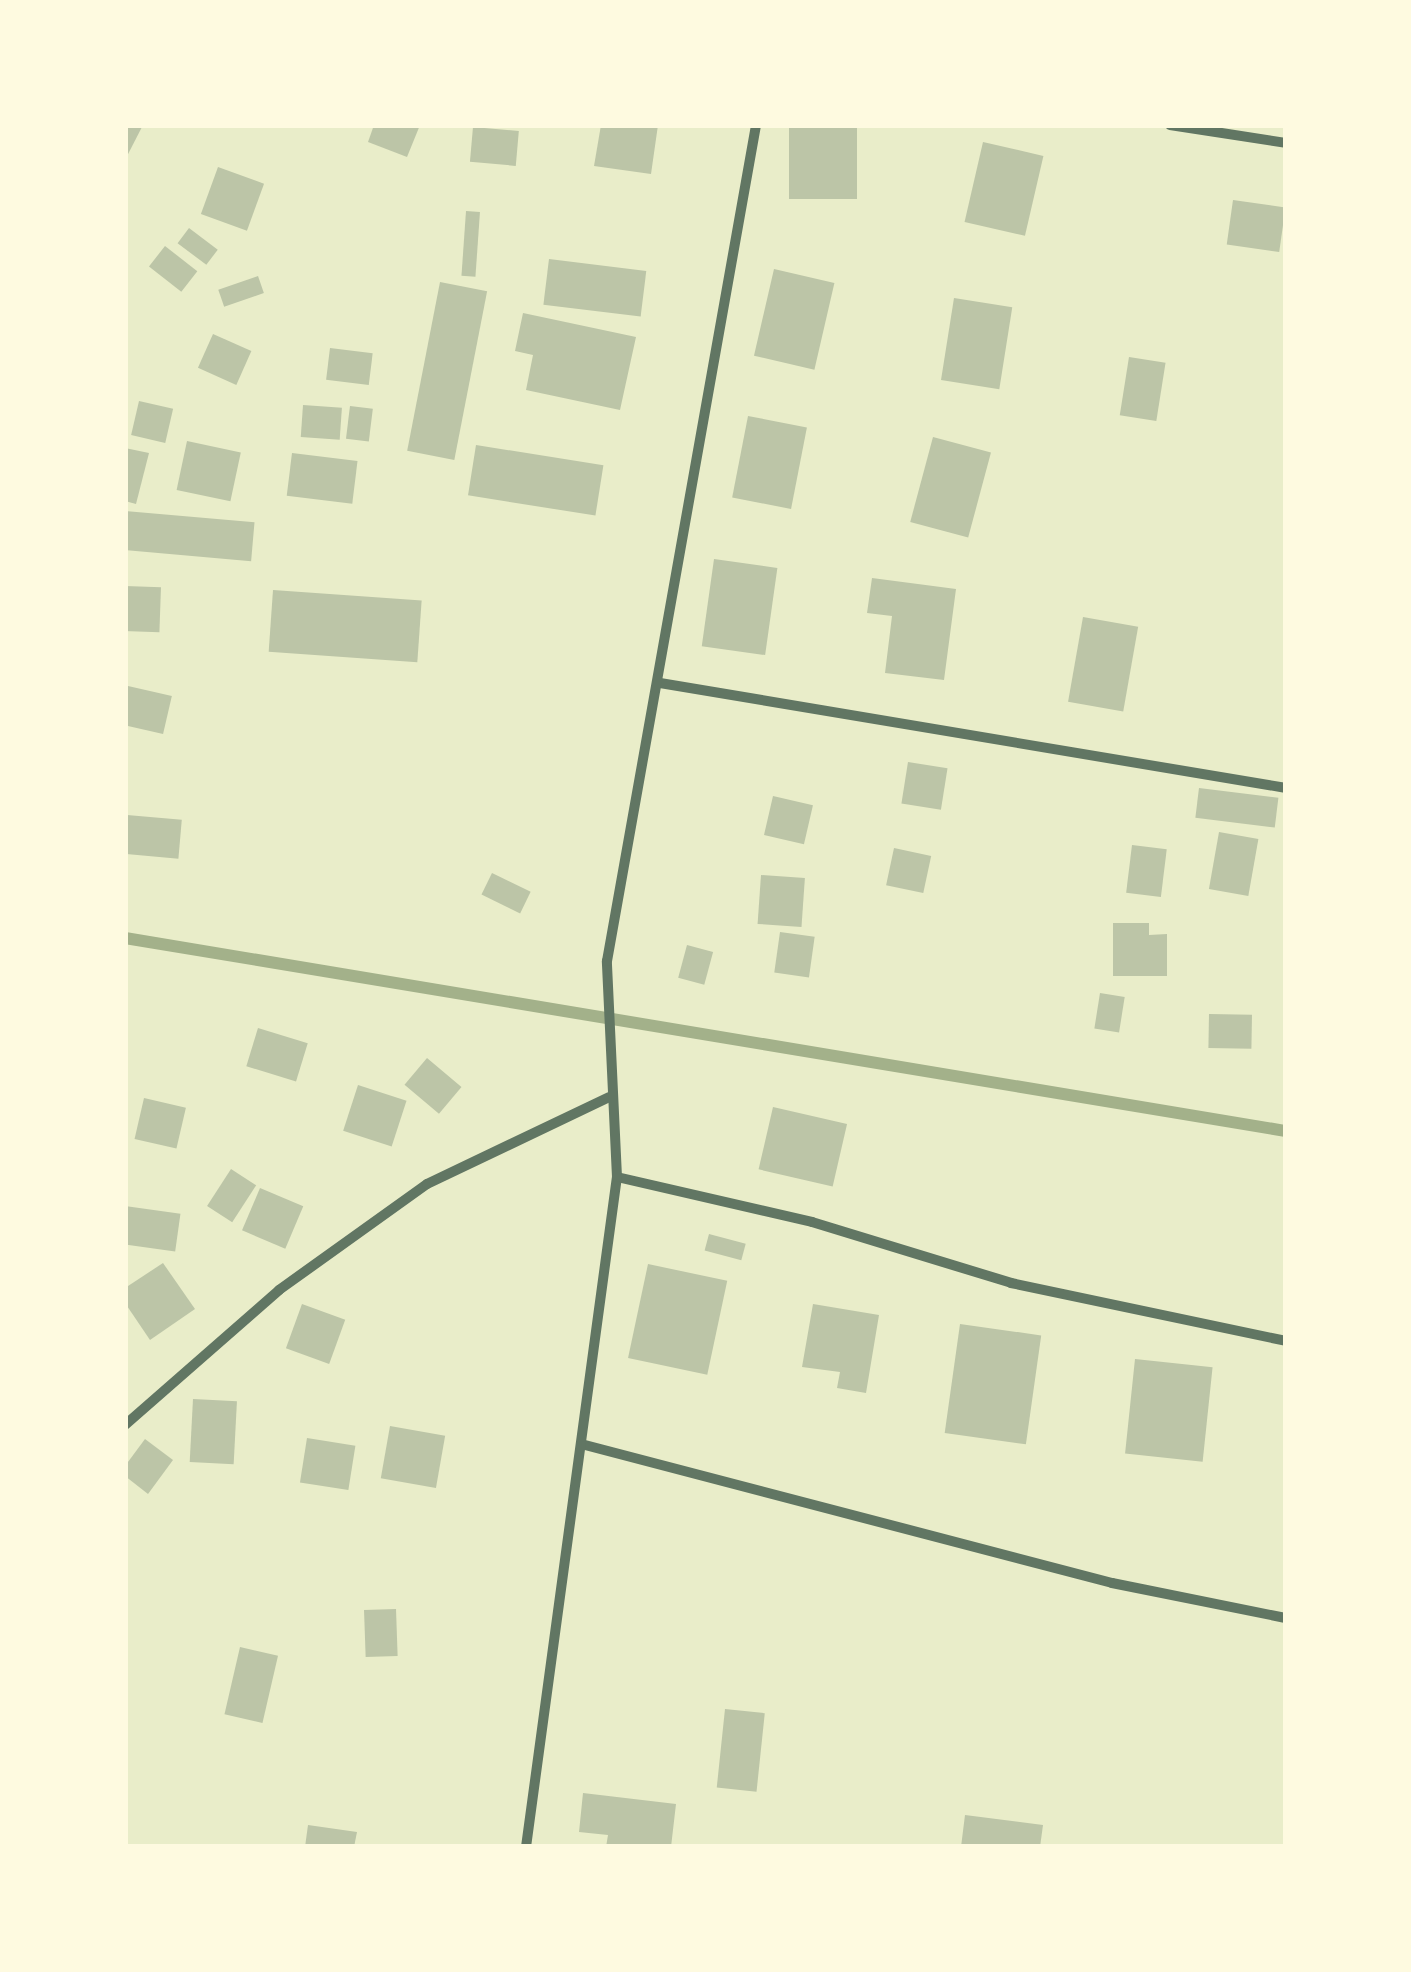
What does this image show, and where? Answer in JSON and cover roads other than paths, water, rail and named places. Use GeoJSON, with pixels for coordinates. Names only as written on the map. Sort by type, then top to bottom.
{"type":"FeatureCollection","features":[{"type":"Feature","properties":{"kind":"street"},"geometry":{"type":"LineString","coordinates":[[526,1847],[586,1445],[617,1177],[604,998],[756,125]]}},
{"type":"Feature","properties":{"kind":"street"},"geometry":{"type":"LineString","coordinates":[[1170,125],[1286,143]]}},
{"type":"Feature","properties":{"kind":"street"},"geometry":{"type":"LineString","coordinates":[[660,684],[1286,788]]}},
{"type":"Feature","properties":{"kind":"street"},"geometry":{"type":"LineString","coordinates":[[125,1425],[279,1290],[428,1184],[609,1097]]}},
{"type":"Feature","properties":{"kind":"street"},"geometry":{"type":"LineString","coordinates":[[617,1177],[812,1222],[1011,1282],[1286,1341]]}},
{"type":"Feature","properties":{"kind":"street"},"geometry":{"type":"LineString","coordinates":[[586,1445],[1112,1583],[1286,1618]]}},
{"type":"Feature","properties":{"kind":"waterway"},"geometry":{"type":"LineString","coordinates":[[125,938],[1286,1131]]}}]}
